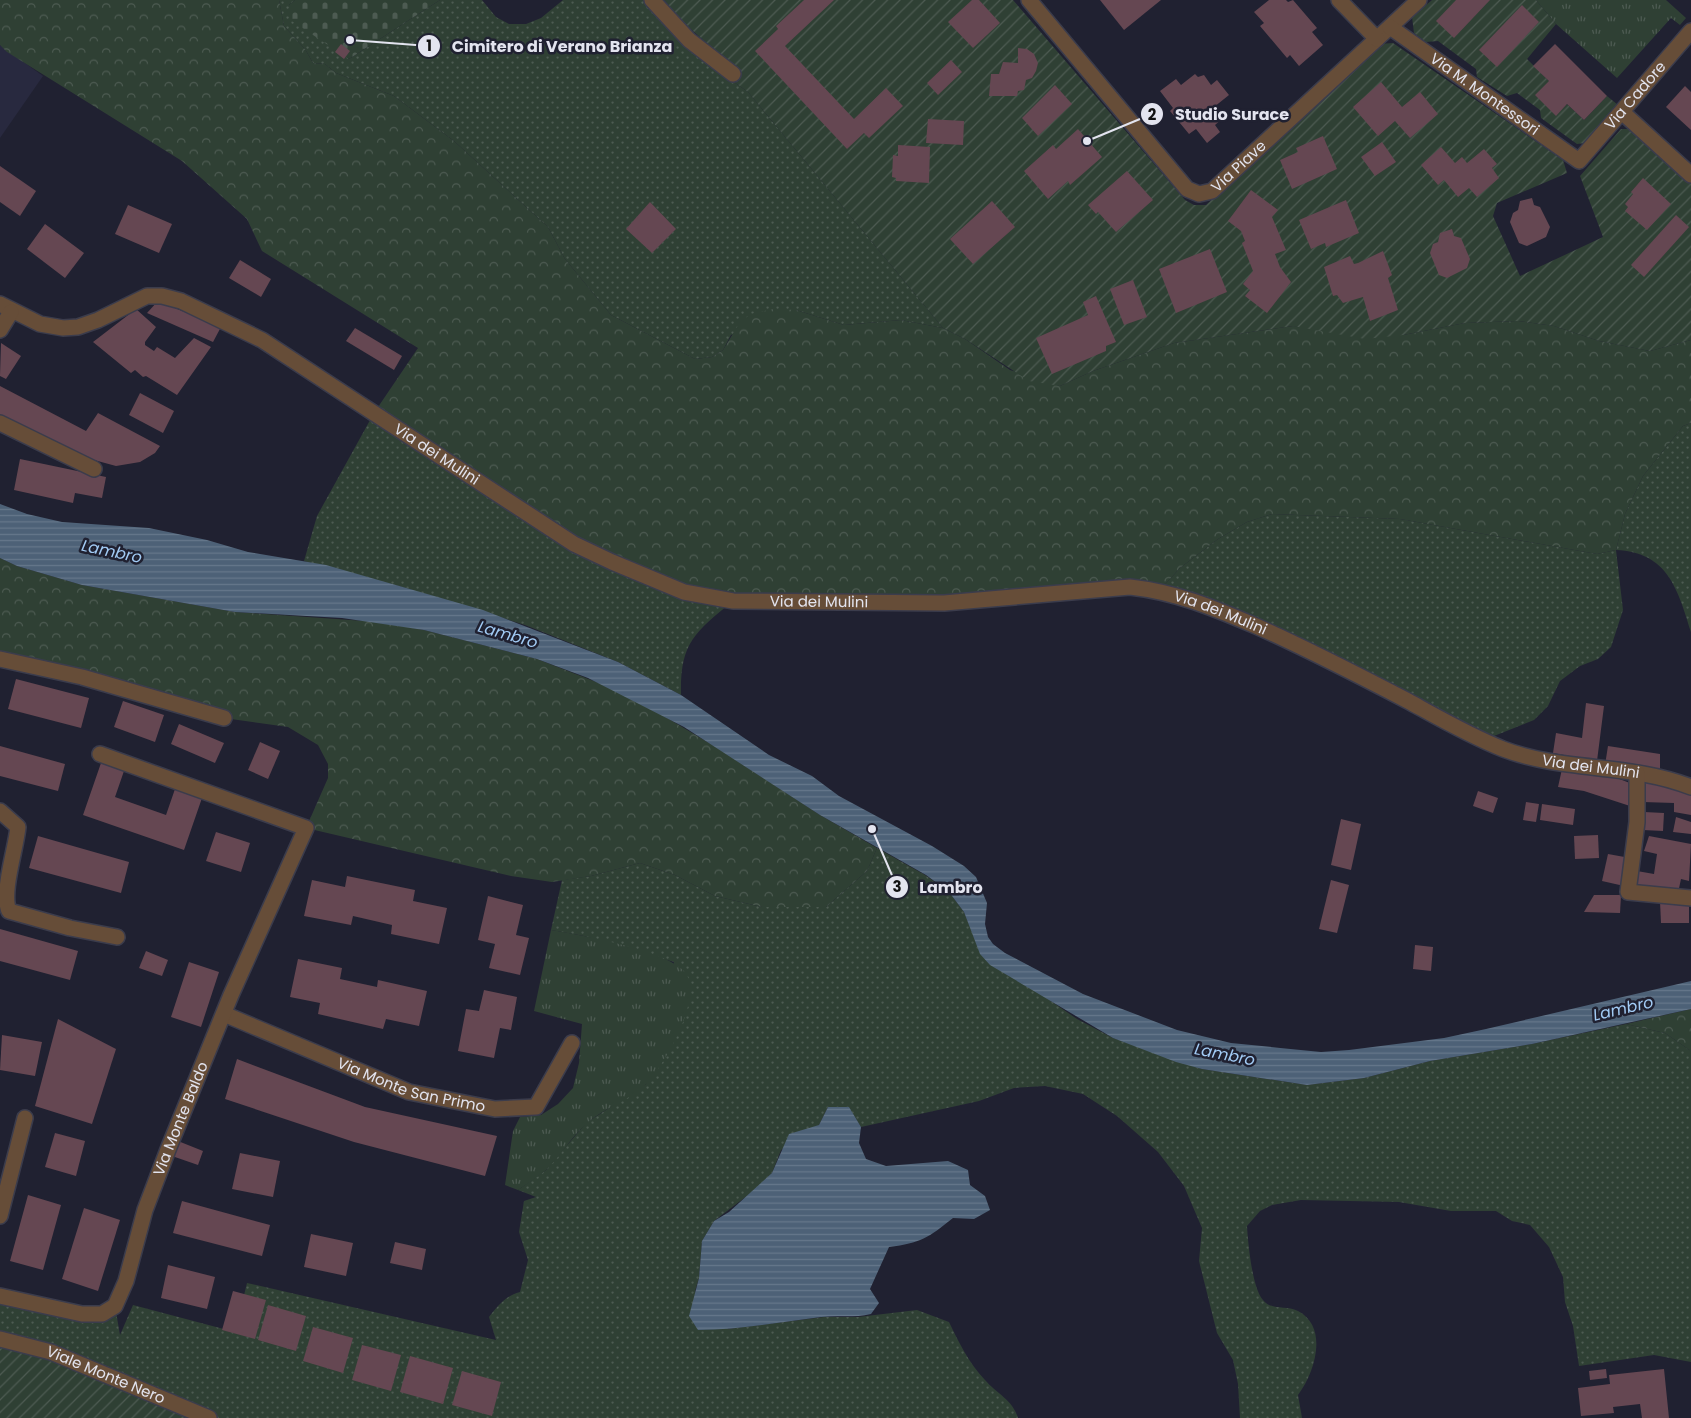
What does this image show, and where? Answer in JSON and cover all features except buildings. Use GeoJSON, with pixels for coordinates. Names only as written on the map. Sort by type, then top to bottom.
{"type":"FeatureCollection","features":[{"type":"Feature","properties":{"kind":"street"},"geometry":{"type":"LineString","coordinates":[[652,0],[689,40],[733,74]]}},
{"type":"Feature","properties":{"kind":"street","name":"Via Piave"},"geometry":{"type":"LineString","coordinates":[[1029,0],[1188,189],[1199,194],[1212,191],[1419,0]]}},
{"type":"Feature","properties":{"kind":"street"},"geometry":{"type":"LineString","coordinates":[[1339,0],[1377,39]]}},
{"type":"Feature","properties":{"kind":"street","name":"Via M. Montessori"},"geometry":{"type":"LineString","coordinates":[[1390,27],[1579,161]]}},
{"type":"Feature","properties":{"kind":"street","name":"Via Cadore"},"geometry":{"type":"LineString","coordinates":[[1579,161],[1691,31]]}},
{"type":"Feature","properties":{"kind":"street"},"geometry":{"type":"LineString","coordinates":[[1622,112],[1691,175]]}},
{"type":"Feature","properties":{"kind":"street","name":"Via dei Mulini"},"geometry":{"type":"LineString","coordinates":[[6,308],[40,324],[63,328],[78,327],[98,320],[147,296],[162,296],[181,301],[262,340],[574,544],[684,592],[733,601],[944,603],[1130,587],[1160,590],[1206,604],[1318,654],[1501,748],[1534,760],[1637,773],[1673,780],[1691,787]]}},
{"type":"Feature","properties":{"kind":"street"},"geometry":{"type":"LineString","coordinates":[[0,330],[6,308]]}},
{"type":"Feature","properties":{"kind":"street"},"geometry":{"type":"LineString","coordinates":[[0,422],[94,469]]}},
{"type":"Feature","properties":{"kind":"street"},"geometry":{"type":"LineString","coordinates":[[0,659],[82,676],[224,718]]}},
{"type":"Feature","properties":{"kind":"street","name":"Via Monte Baldo"},"geometry":{"type":"LineString","coordinates":[[0,1296],[82,1314],[102,1314],[115,1306],[126,1281],[145,1210],[168,1147],[306,828],[100,754]]}},
{"type":"Feature","properties":{"kind":"street"},"geometry":{"type":"LineString","coordinates":[[1637,773],[1637,822],[1628,892],[1691,898]]}},
{"type":"Feature","properties":{"kind":"street"},"geometry":{"type":"LineString","coordinates":[[0,811],[18,827],[16,848],[5,902],[9,911],[70,928],[117,937]]}},
{"type":"Feature","properties":{"kind":"street","name":"Via Monte San Primo"},"geometry":{"type":"LineString","coordinates":[[224,1014],[409,1092],[495,1109],[536,1107],[572,1043]]}},
{"type":"Feature","properties":{"kind":"street"},"geometry":{"type":"LineString","coordinates":[[0,1216],[25,1118]]}},
{"type":"Feature","properties":{"kind":"street","name":"Viale Monte Nero"},"geometry":{"type":"LineString","coordinates":[[0,1339],[51,1352],[209,1418]]}},
{"type":"Feature","properties":{"kind":"shaded area"},"geometry":{"type":"Polygon","coordinates":[[[0,45],[43,76],[0,138],[0,45]]]}},
{"type":"Feature","properties":{"kind":"green space"},"geometry":{"type":"Polygon","coordinates":[[[0,0],[279,0],[284,26],[305,49],[313,63],[325,64],[336,73],[394,96],[454,141],[548,227],[565,259],[611,315],[695,359],[712,357],[723,350],[740,322],[751,314],[773,309],[796,310],[844,325],[901,320],[943,328],[965,339],[1010,370],[1060,386],[1093,371],[1174,343],[1293,326],[1403,335],[1465,323],[1518,321],[1554,326],[1599,341],[1650,351],[1691,340],[1691,423],[1683,426],[1643,476],[1625,514],[1616,550],[1597,554],[1400,519],[1272,514],[1247,522],[1218,539],[1180,568],[1160,590],[1036,596],[733,601],[612,562],[374,413],[418,348],[262,251],[247,219],[182,161],[7,52],[0,45],[0,0]]]}},
{"type":"Feature","properties":{"kind":"green space"},"geometry":{"type":"Polygon","coordinates":[[[279,0],[295,0],[289,5],[349,59],[440,0],[482,0],[496,17],[509,24],[526,24],[541,18],[563,0],[648,0],[720,72],[748,92],[943,328],[901,320],[844,325],[796,310],[731,335],[723,350],[712,357],[695,359],[611,315],[565,259],[548,227],[454,141],[394,96],[336,73],[325,64],[313,63],[305,49],[284,26],[279,0]]]}},
{"type":"Feature","properties":{"kind":"green space"},"geometry":{"type":"Polygon","coordinates":[[[295,0],[440,0],[349,59],[292,21],[289,5],[295,0]]]}},
{"type":"Feature","properties":{"kind":"green space"},"geometry":{"type":"Polygon","coordinates":[[[664,0],[1013,0],[1185,200],[1194,205],[1206,205],[1379,44],[1393,43],[1563,160],[1567,173],[1497,203],[1493,216],[1520,276],[1603,237],[1580,176],[1621,129],[1633,129],[1691,183],[1691,340],[1650,351],[1599,341],[1554,326],[1518,321],[1465,323],[1403,335],[1365,339],[1293,326],[1174,343],[1093,371],[1060,386],[1029,381],[965,339],[943,328],[748,92],[720,72],[718,53],[685,24],[664,0]]]}},
{"type":"Feature","properties":{"kind":"green space"},"geometry":{"type":"Polygon","coordinates":[[[1432,0],[1536,0],[1556,24],[1527,59],[1549,81],[1556,115],[1567,104],[1584,120],[1607,96],[1618,105],[1585,143],[1577,144],[1541,118],[1540,110],[1517,93],[1507,96],[1477,77],[1476,69],[1438,41],[1426,42],[1414,33],[1412,17],[1432,0]]]}},
{"type":"Feature","properties":{"kind":"green space"},"geometry":{"type":"Polygon","coordinates":[[[1536,0],[1666,0],[1686,18],[1680,25],[1671,18],[1617,78],[1556,24],[1536,0]]]}},
{"type":"Feature","properties":{"kind":"green space"},"geometry":{"type":"Polygon","coordinates":[[[374,413],[733,601],[708,622],[692,640],[683,663],[681,695],[618,662],[525,625],[402,587],[304,561],[317,516],[374,413]]]}},
{"type":"Feature","properties":{"kind":"green space"},"geometry":{"type":"Polygon","coordinates":[[[1691,423],[1691,632],[1675,588],[1659,566],[1648,558],[1634,552],[1616,550],[1625,514],[1643,476],[1683,426],[1691,423]]]}},
{"type":"Feature","properties":{"kind":"green space"},"geometry":{"type":"Polygon","coordinates":[[[1272,514],[1400,519],[1597,554],[1616,550],[1623,610],[1611,647],[1598,659],[1580,666],[1560,681],[1548,706],[1534,720],[1484,740],[1428,712],[1160,590],[1180,568],[1218,539],[1247,522],[1272,514]]]}},
{"type":"Feature","properties":{"kind":"green space"},"geometry":{"type":"Polygon","coordinates":[[[0,558],[17,566],[82,585],[235,612],[379,622],[424,630],[537,659],[609,687],[657,712],[719,749],[820,815],[877,848],[867,871],[826,907],[762,907],[715,896],[675,875],[640,863],[591,876],[552,882],[511,876],[306,828],[328,778],[328,764],[318,745],[288,727],[224,718],[0,659],[0,558]]]}},
{"type":"Feature","properties":{"kind":"green space"},"geometry":{"type":"Polygon","coordinates":[[[877,848],[925,875],[949,892],[964,912],[970,926],[1032,988],[1077,1019],[1113,1038],[1202,1069],[1307,1085],[1364,1078],[1430,1061],[1532,1044],[1626,1024],[1665,1033],[1691,1051],[1691,1362],[1654,1355],[1579,1366],[1573,1326],[1565,1302],[1563,1277],[1549,1247],[1530,1225],[1512,1221],[1496,1211],[1451,1211],[1399,1202],[1301,1200],[1272,1205],[1260,1211],[1247,1226],[1253,1276],[1259,1294],[1270,1306],[1298,1311],[1308,1318],[1313,1328],[1316,1339],[1314,1363],[1310,1375],[1298,1395],[1302,1418],[1240,1418],[1238,1384],[1233,1360],[1217,1333],[1199,1261],[1202,1228],[1184,1186],[1158,1152],[1117,1116],[1083,1094],[1045,1086],[1014,1088],[979,1101],[861,1127],[849,1108],[828,1107],[819,1125],[781,1150],[772,1173],[760,1186],[714,1221],[702,1241],[699,1278],[695,1291],[728,1329],[824,1317],[858,1317],[917,1310],[949,1322],[974,1367],[989,1385],[1008,1401],[1018,1418],[209,1418],[0,1339],[0,1296],[48,1308],[115,1306],[120,1335],[133,1305],[235,1332],[247,1283],[496,1340],[489,1317],[506,1299],[520,1292],[528,1260],[519,1232],[524,1201],[536,1197],[518,1190],[546,1170],[586,1123],[646,1084],[674,962],[584,936],[551,930],[562,880],[591,876],[640,863],[675,875],[715,896],[762,907],[826,907],[867,871],[877,848]]]}},
{"type":"Feature","properties":{"kind":"green space"},"geometry":{"type":"Polygon","coordinates":[[[551,930],[621,944],[659,956],[674,963],[684,971],[689,982],[690,996],[680,1029],[654,1075],[632,1095],[593,1118],[546,1170],[518,1190],[505,1185],[513,1131],[520,1117],[541,1115],[558,1104],[573,1088],[579,1063],[582,1024],[534,1011],[551,930]]]}},
{"type":"Feature","properties":{"kind":"green space"},"geometry":{"type":"Polygon","coordinates":[[[1691,1009],[1691,1051],[1665,1033],[1626,1024],[1691,1009]]]}},
{"type":"Feature","properties":{"kind":"green space"},"geometry":{"type":"Polygon","coordinates":[[[0,1345],[45,1357],[192,1418],[0,1418],[0,1345]]]}},
{"type":"Feature","properties":{"kind":"water"},"geometry":{"type":"Polygon","coordinates":[[[0,504],[27,514],[62,522],[149,528],[207,540],[248,552],[326,565],[483,610],[618,662],[681,695],[769,755],[812,776],[839,796],[932,846],[964,866],[976,877],[987,903],[985,924],[988,937],[993,944],[1005,953],[1083,994],[1177,1030],[1231,1043],[1321,1052],[1349,1050],[1444,1038],[1691,981],[1691,1009],[1532,1044],[1430,1061],[1364,1078],[1307,1085],[1202,1069],[1176,1062],[1113,1038],[990,965],[980,954],[964,912],[949,892],[926,875],[820,815],[684,727],[588,678],[537,659],[424,630],[342,618],[235,612],[82,585],[17,566],[0,558],[0,504]]]}},
{"type":"Feature","properties":{"kind":"water"},"geometry":{"type":"Polygon","coordinates":[[[828,1107],[849,1107],[861,1127],[859,1143],[866,1159],[886,1166],[948,1161],[968,1170],[970,1185],[985,1196],[990,1210],[974,1219],[953,1218],[924,1238],[909,1244],[889,1247],[870,1289],[879,1303],[871,1314],[821,1317],[744,1327],[698,1330],[689,1316],[699,1278],[702,1241],[714,1221],[729,1212],[772,1173],[789,1134],[819,1125],[828,1107]]]}},
{"type":"Feature","properties":{"kind":"place","name":"Cimitero di Verano Brianza"},"geometry":{"type":"Point","coordinates":[350,40]}},
{"type":"Feature","properties":{"kind":"place","name":"Studio Surace"},"geometry":{"type":"Point","coordinates":[1087,141]}},
{"type":"Feature","properties":{"kind":"place","name":"Lambro"},"geometry":{"type":"Point","coordinates":[872,829]}}]}
